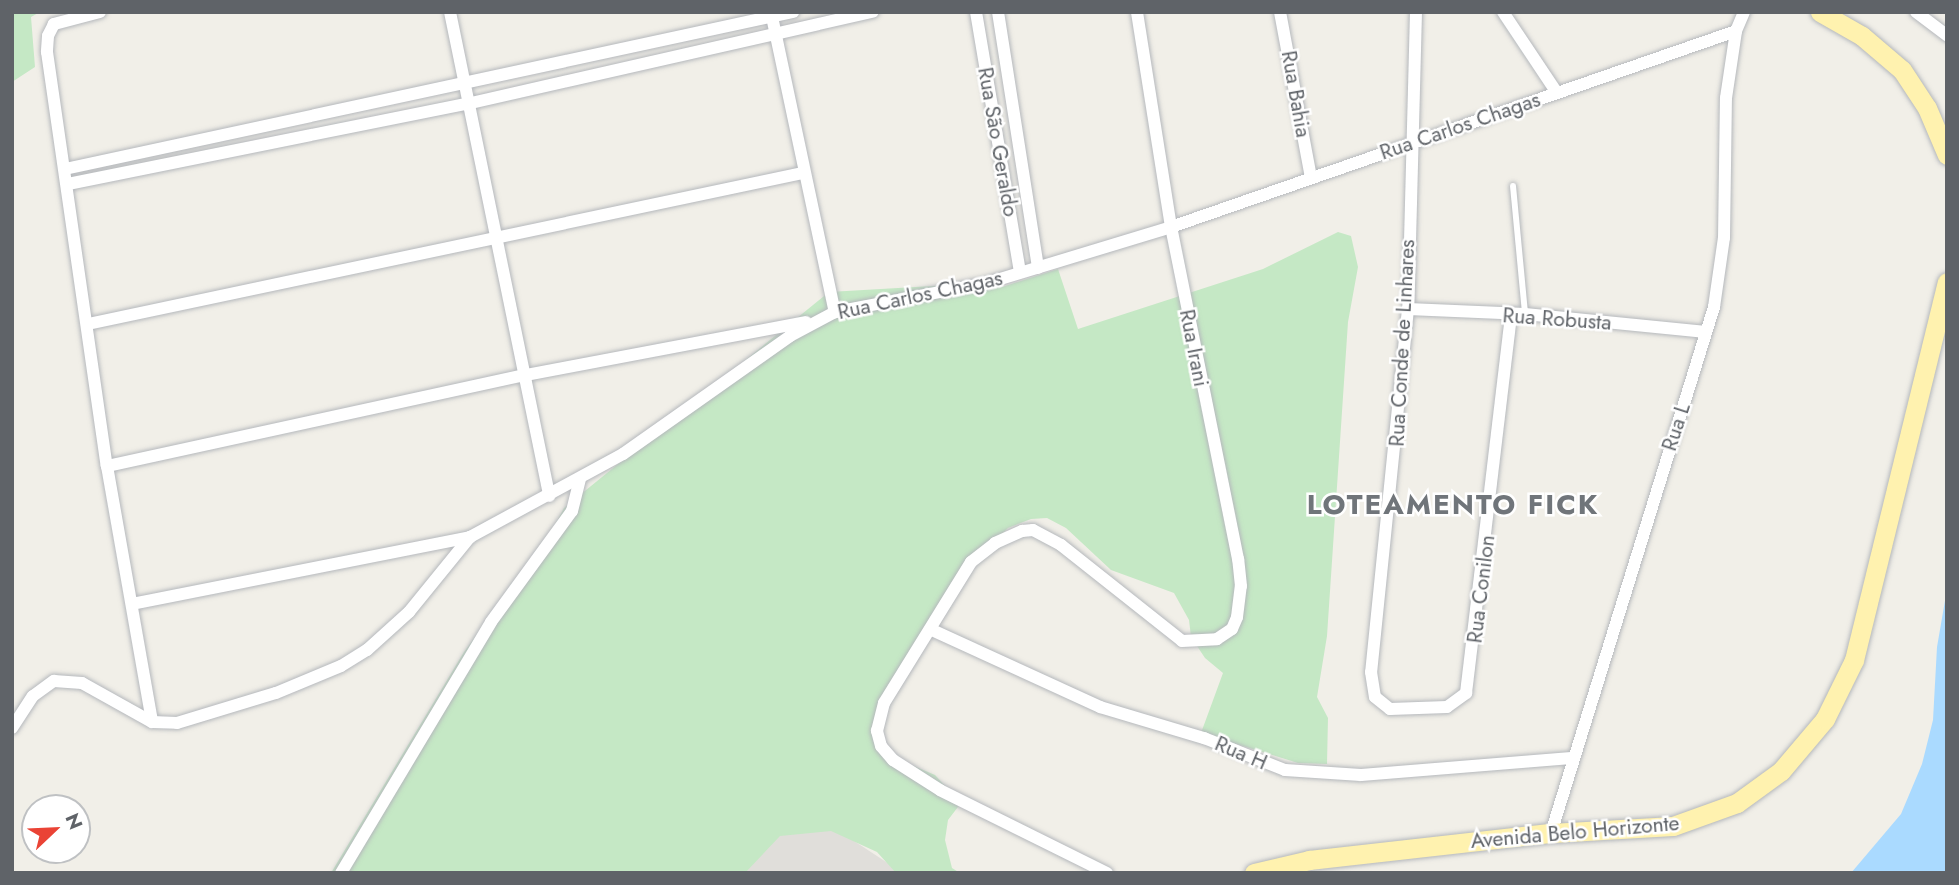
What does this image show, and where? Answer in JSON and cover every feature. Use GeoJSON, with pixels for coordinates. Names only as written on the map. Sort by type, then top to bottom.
{"type":"FeatureCollection","features":[{"type":"Feature","properties":{"kind":"main road"},"geometry":{"type":"LineString","coordinates":[[1820,12],[1862,36],[1902,70],[1927,108],[1947,155]]}},
{"type":"Feature","properties":{"kind":"main road","name":"Avenida Belo Horizonte"},"geometry":{"type":"LineString","coordinates":[[1254,873],[1309,860],[1551,833],[1653,828],[1714,814],[1781,771],[1825,719],[1854,660],[1947,282]]}},
{"type":"Feature","properties":{"kind":"street"},"geometry":{"type":"LineString","coordinates":[[100,12],[61,21],[47,36],[107,466],[152,722]]}},
{"type":"Feature","properties":{"kind":"street"},"geometry":{"type":"LineString","coordinates":[[450,12],[467,83],[549,496]]}},
{"type":"Feature","properties":{"kind":"street"},"geometry":{"type":"LineString","coordinates":[[65,169],[793,12]]}},
{"type":"Feature","properties":{"kind":"street"},"geometry":{"type":"LineString","coordinates":[[68,184],[471,103],[873,12]]}},
{"type":"Feature","properties":{"kind":"street","name":"Rua São Geraldo"},"geometry":{"type":"LineString","coordinates":[[976,12],[1020,272]]}},
{"type":"Feature","properties":{"kind":"street","name":"Rua São Geraldo"},"geometry":{"type":"LineString","coordinates":[[998,12],[1038,268]]}},
{"type":"Feature","properties":{"kind":"street","name":"Rua Irani"},"geometry":{"type":"LineString","coordinates":[[932,630],[971,562],[1006,537],[1033,530],[1061,545],[1182,640],[1209,642],[1227,633],[1237,617],[1241,586],[1171,227],[1137,12]]}},
{"type":"Feature","properties":{"kind":"street","name":"Rua Bahia"},"geometry":{"type":"LineString","coordinates":[[1280,12],[1311,177]]}},
{"type":"Feature","properties":{"kind":"street","name":"Rua Conde de Linhares"},"geometry":{"type":"LineString","coordinates":[[1371,672],[1408,309],[1410,142],[1416,12]]}},
{"type":"Feature","properties":{"kind":"street"},"geometry":{"type":"LineString","coordinates":[[1503,12],[1557,93]]}},
{"type":"Feature","properties":{"kind":"street","name":"Rua L"},"geometry":{"type":"LineString","coordinates":[[1551,833],[1572,758],[1706,332],[1724,238],[1726,97],[1736,31],[1744,12]]}},
{"type":"Feature","properties":{"kind":"street"},"geometry":{"type":"LineString","coordinates":[[1916,12],[1947,35]]}},
{"type":"Feature","properties":{"kind":"street"},"geometry":{"type":"LineString","coordinates":[[772,15],[803,173],[835,312]]}},
{"type":"Feature","properties":{"kind":"street","name":"Rua Carlos Chagas"},"geometry":{"type":"LineString","coordinates":[[152,722],[177,723],[210,714],[341,666],[367,650],[409,612],[470,537],[580,479],[817,320],[835,312],[945,292],[1038,268],[1171,227],[1736,31]]}},
{"type":"Feature","properties":{"kind":"street"},"geometry":{"type":"LineString","coordinates":[[88,324],[803,173]]}},
{"type":"Feature","properties":{"kind":"street","name":"Rua Robusta"},"geometry":{"type":"LineString","coordinates":[[1408,309],[1518,315],[1706,332]]}},
{"type":"Feature","properties":{"kind":"street","name":"Rua Conilon"},"geometry":{"type":"LineString","coordinates":[[1371,672],[1375,697],[1390,709],[1447,707],[1466,693],[1518,315]]}},
{"type":"Feature","properties":{"kind":"street"},"geometry":{"type":"LineString","coordinates":[[107,466],[526,375],[817,320]]}},
{"type":"Feature","properties":{"kind":"street"},"geometry":{"type":"LineString","coordinates":[[341,873],[484,632],[572,511],[580,479]]}},
{"type":"Feature","properties":{"kind":"street"},"geometry":{"type":"LineString","coordinates":[[132,604],[470,537]]}},
{"type":"Feature","properties":{"kind":"street"},"geometry":{"type":"LineString","coordinates":[[932,630],[884,703],[878,718],[881,746],[893,760],[940,790],[1107,873]]}},
{"type":"Feature","properties":{"kind":"street","name":"Rua H"},"geometry":{"type":"LineString","coordinates":[[932,630],[1125,717],[1204,738],[1285,770],[1361,775],[1572,758]]}},
{"type":"Feature","properties":{"kind":"street"},"geometry":{"type":"LineString","coordinates":[[12,728],[42,688],[67,680],[82,683],[152,722]]}},
{"type":"Feature","properties":{"kind":"lane"},"geometry":{"type":"LineString","coordinates":[[1513,186],[1518,315]]}},
{"type":"Feature","properties":{"kind":"shaded area"},"geometry":{"type":"Polygon","coordinates":[[[796,803],[903,873],[744,873],[796,803]]]}},
{"type":"Feature","properties":{"kind":"green space"},"geometry":{"type":"Polygon","coordinates":[[[12,12],[40,12],[31,17],[35,67],[12,82],[12,12]]]}},
{"type":"Feature","properties":{"kind":"green space"},"geometry":{"type":"Polygon","coordinates":[[[1338,232],[1351,236],[1358,267],[1348,322],[1327,636],[1317,697],[1328,718],[1327,764],[1298,763],[1201,733],[1223,673],[1205,658],[1191,637],[1189,620],[1174,593],[1111,570],[1066,528],[1047,518],[1031,519],[1008,528],[970,566],[876,717],[880,741],[900,760],[935,775],[961,803],[948,820],[945,840],[952,868],[960,873],[896,873],[877,852],[831,831],[780,836],[745,873],[331,873],[464,652],[550,534],[564,508],[829,292],[967,284],[1002,287],[1058,269],[1078,329],[1263,269],[1338,232]]]}},
{"type":"Feature","properties":{"kind":"water"},"geometry":{"type":"Polygon","coordinates":[[[1947,589],[1947,873],[1851,873],[1901,814],[1922,764],[1933,720],[1937,647],[1947,589]]]}},
{"type":"Feature","properties":{"kind":"district","name":"LOTEAMENTO FICK"},"geometry":{"type":"Point","coordinates":[1453,505]}}]}
